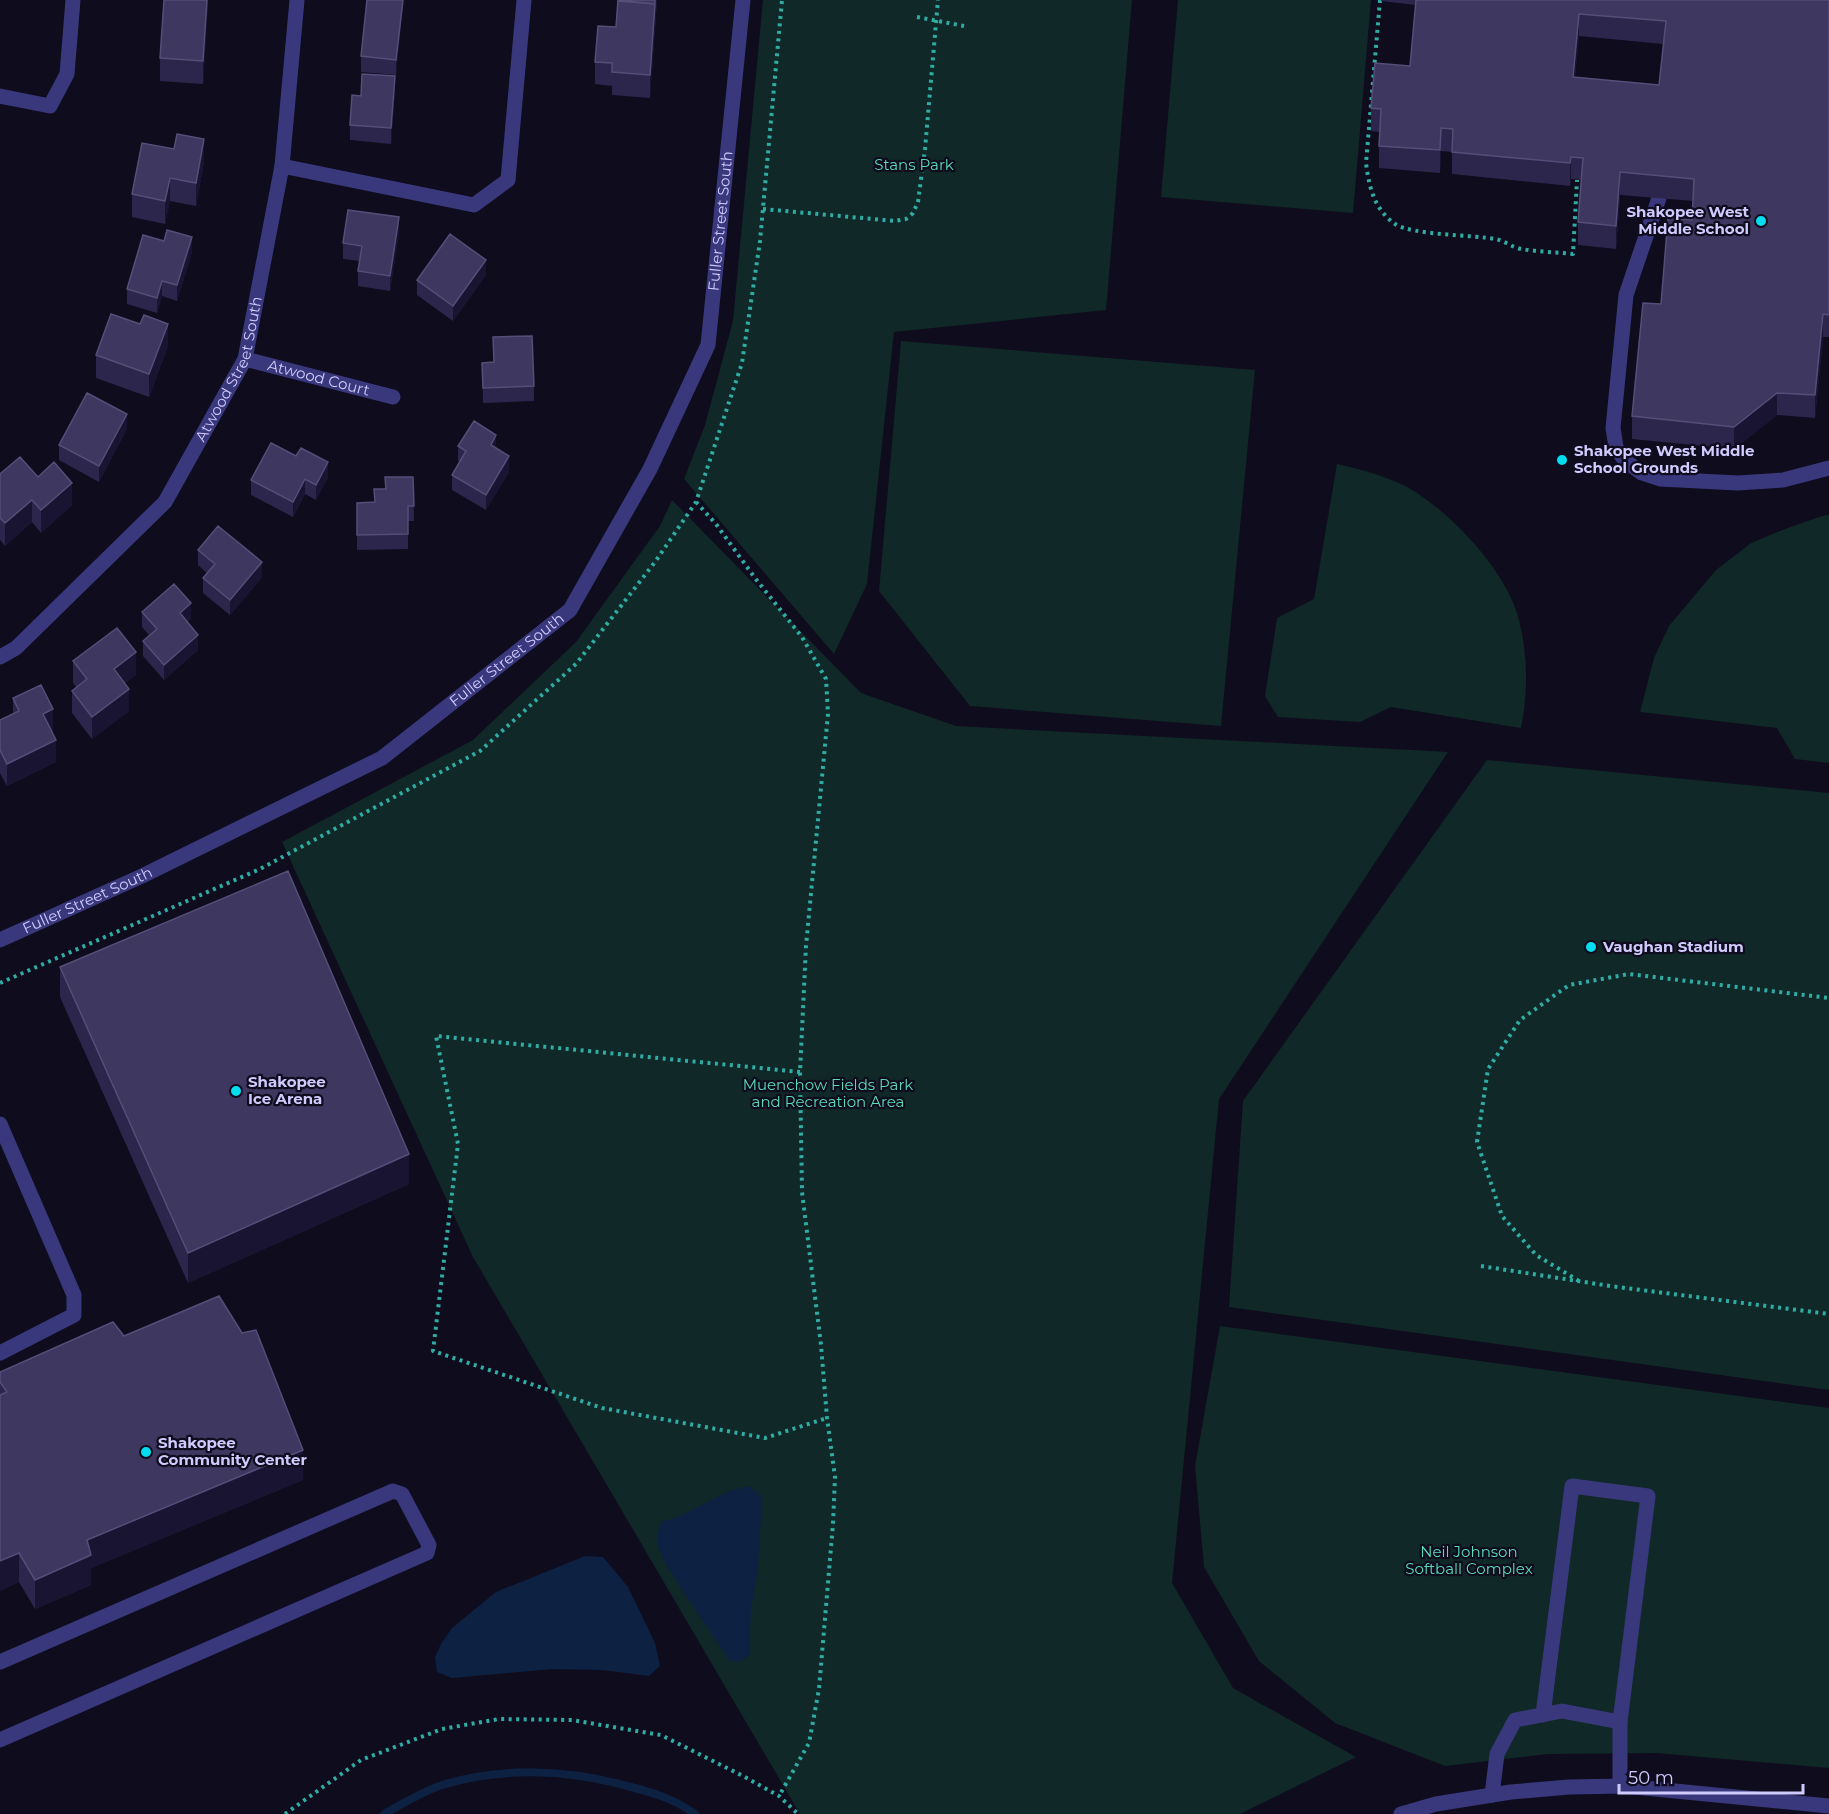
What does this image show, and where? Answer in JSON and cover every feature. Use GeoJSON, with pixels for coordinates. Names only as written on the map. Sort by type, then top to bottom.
{"type":"FeatureCollection","features":[{"type":"Feature","properties":{"kind":"street"},"geometry":{"type":"LineString","coordinates":[[0,96],[50,106],[67,74],[73,0]]}},
{"type":"Feature","properties":{"kind":"street","name":"Atwood Street South"},"geometry":{"type":"LineString","coordinates":[[0,657],[16,648],[165,502],[245,359],[282,166],[297,0]]}},
{"type":"Feature","properties":{"kind":"street"},"geometry":{"type":"LineString","coordinates":[[282,166],[474,205],[508,180],[524,0]]}},
{"type":"Feature","properties":{"kind":"street","name":"Fuller Street South"},"geometry":{"type":"LineString","coordinates":[[0,940],[142,876],[382,758],[570,610],[650,469],[708,345],[743,0]]}},
{"type":"Feature","properties":{"kind":"street"},"geometry":{"type":"LineString","coordinates":[[1659,198],[1626,295],[1613,428],[1616,447],[1625,461],[1642,473],[1693,482],[1738,483],[1783,480],[1829,468]]}},
{"type":"Feature","properties":{"kind":"street","name":"Atwood Court"},"geometry":{"type":"LineString","coordinates":[[245,359],[393,398]]}},
{"type":"Feature","properties":{"kind":"street"},"geometry":{"type":"LineString","coordinates":[[0,1124],[74,1295],[74,1315],[0,1353]]}},
{"type":"Feature","properties":{"kind":"street"},"geometry":{"type":"LineString","coordinates":[[1543,1715],[1572,1485],[1648,1496],[1620,1722],[1620,1786]]}},
{"type":"Feature","properties":{"kind":"street"},"geometry":{"type":"LineString","coordinates":[[0,1662],[393,1491],[402,1494],[429,1545],[427,1553],[0,1740]]}},
{"type":"Feature","properties":{"kind":"street"},"geometry":{"type":"LineString","coordinates":[[1492,1795],[1497,1754],[1515,1720],[1562,1711],[1620,1722]]}},
{"type":"Feature","properties":{"kind":"street"},"geometry":{"type":"LineString","coordinates":[[1401,1814],[1436,1804],[1492,1795],[1569,1787],[1620,1786],[1829,1806]]}},
{"type":"Feature","properties":{"kind":"path"},"geometry":{"type":"LineString","coordinates":[[0,982],[260,868],[480,751],[576,664],[655,562],[696,502],[742,363],[760,241],[782,0]]}},
{"type":"Feature","properties":{"kind":"path"},"geometry":{"type":"LineString","coordinates":[[763,209],[895,221],[906,219],[913,213],[918,202],[925,149],[938,0]]}},
{"type":"Feature","properties":{"kind":"path"},"geometry":{"type":"LineString","coordinates":[[1380,0],[1366,163],[1375,203],[1386,215],[1398,225],[1420,230],[1498,240],[1520,249],[1573,254],[1577,180]]}},
{"type":"Feature","properties":{"kind":"path"},"geometry":{"type":"LineString","coordinates":[[917,17],[964,26]]}},
{"type":"Feature","properties":{"kind":"path"},"geometry":{"type":"LineString","coordinates":[[696,502],[716,524],[802,637],[826,679],[828,714],[806,946],[800,1072],[802,1192],[835,1477],[819,1689],[809,1743],[779,1796]]}},
{"type":"Feature","properties":{"kind":"path"},"geometry":{"type":"LineString","coordinates":[[1579,1281],[1536,1255],[1502,1216],[1477,1142],[1488,1069],[1520,1020],[1569,985],[1629,974],[1829,998]]}},
{"type":"Feature","properties":{"kind":"path"},"geometry":{"type":"LineString","coordinates":[[800,1072],[436,1036],[458,1144],[433,1351],[602,1408],[765,1438],[827,1418]]}},
{"type":"Feature","properties":{"kind":"path"},"geometry":{"type":"LineString","coordinates":[[1481,1266],[1829,1314]]}},
{"type":"Feature","properties":{"kind":"path"},"geometry":{"type":"LineString","coordinates":[[285,1814],[361,1760],[442,1729],[498,1719],[572,1720],[661,1736],[779,1796],[798,1814]]}},
{"type":"Feature","properties":{"kind":"green space","name":"Stans Park"},"geometry":{"type":"Polygon","coordinates":[[[763,0],[1132,0],[1106,310],[894,332],[867,584],[834,654],[684,479],[705,425],[733,321],[763,0]]]}},
{"type":"Feature","properties":{"kind":"green space"},"geometry":{"type":"Polygon","coordinates":[[[1178,0],[1371,0],[1353,213],[1161,197],[1178,0]]]}},
{"type":"Feature","properties":{"kind":"green space"},"geometry":{"type":"Polygon","coordinates":[[[901,341],[1255,370],[1221,726],[970,706],[879,591],[901,341]]]}},
{"type":"Feature","properties":{"kind":"green space"},"geometry":{"type":"Polygon","coordinates":[[[1337,464],[1367,471],[1414,491],[1446,515],[1491,565],[1513,602],[1522,633],[1526,674],[1521,728],[1391,707],[1360,722],[1278,717],[1265,696],[1277,618],[1314,599],[1337,464]]]}},
{"type":"Feature","properties":{"kind":"green space","name":"Muenchow Fields Park and Recreation Area"},"geometry":{"type":"Polygon","coordinates":[[[672,500],[861,693],[956,726],[1448,752],[1219,1099],[1172,1583],[1233,1688],[1356,1757],[1240,1814],[800,1814],[473,1257],[282,842],[473,740],[576,642],[660,526],[672,500]]]}},
{"type":"Feature","properties":{"kind":"green space"},"geometry":{"type":"Polygon","coordinates":[[[1829,515],[1829,763],[1795,759],[1777,728],[1640,712],[1654,658],[1669,626],[1716,570],[1751,543],[1829,515]]]}},
{"type":"Feature","properties":{"kind":"green space","name":"Vaughan Stadium"},"geometry":{"type":"Polygon","coordinates":[[[1487,760],[1829,793],[1829,1390],[1229,1307],[1243,1101],[1487,760]]]}},
{"type":"Feature","properties":{"kind":"green space","name":"Neil Johnson Softball Complex"},"geometry":{"type":"Polygon","coordinates":[[[1220,1326],[1829,1408],[1829,1768],[1656,1753],[1548,1754],[1445,1766],[1335,1723],[1259,1661],[1204,1567],[1195,1466],[1220,1326]]]}},
{"type":"Feature","properties":{"kind":"water"},"geometry":{"type":"Polygon","coordinates":[[[749,1486],[762,1497],[758,1569],[751,1609],[749,1656],[735,1661],[729,1660],[678,1584],[663,1559],[657,1543],[658,1531],[663,1521],[685,1514],[726,1493],[749,1486]]]}},
{"type":"Feature","properties":{"kind":"water"},"geometry":{"type":"Polygon","coordinates":[[[585,1556],[603,1557],[628,1587],[655,1643],[660,1666],[649,1676],[602,1670],[553,1669],[452,1678],[437,1672],[435,1657],[452,1628],[496,1592],[585,1556]]]}},
{"type":"Feature","properties":{"kind":"building"},"geometry":{"type":"Polygon","coordinates":[[[164,0],[207,0],[203,61],[160,58],[164,0]]]}},
{"type":"Feature","properties":{"kind":"building"},"geometry":{"type":"Polygon","coordinates":[[[367,0],[403,0],[396,60],[361,56],[367,0]]]}},
{"type":"Feature","properties":{"kind":"building"},"geometry":{"type":"Polygon","coordinates":[[[617,0],[655,0],[655,4],[617,0]]]}},
{"type":"Feature","properties":{"kind":"building","name":"Shakopee West Middle School"},"geometry":{"type":"Polygon","coordinates":[[[1416,0],[1829,0],[1829,315],[1823,314],[1815,395],[1777,393],[1734,427],[1632,416],[1643,303],[1661,304],[1668,218],[1692,220],[1694,179],[1620,172],[1616,226],[1578,222],[1583,158],[1571,157],[1570,163],[1452,152],[1453,129],[1441,128],[1440,150],[1379,146],[1381,109],[1371,108],[1375,63],[1410,66],[1416,0]],[[1579,14],[1573,77],[1659,85],[1666,21],[1579,14]]]}},
{"type":"Feature","properties":{"kind":"building"},"geometry":{"type":"Polygon","coordinates":[[[618,1],[655,4],[650,75],[612,72],[612,63],[595,62],[598,26],[616,27],[618,1]]]}},
{"type":"Feature","properties":{"kind":"building"},"geometry":{"type":"Polygon","coordinates":[[[362,74],[395,76],[391,128],[350,125],[352,95],[361,96],[362,74]]]}},
{"type":"Feature","properties":{"kind":"building"},"geometry":{"type":"Polygon","coordinates":[[[177,134],[204,139],[196,183],[170,178],[165,201],[132,194],[142,143],[174,149],[177,134]]]}},
{"type":"Feature","properties":{"kind":"building"},"geometry":{"type":"Polygon","coordinates":[[[348,210],[399,217],[390,276],[358,271],[362,246],[343,243],[348,210]]]}},
{"type":"Feature","properties":{"kind":"building"},"geometry":{"type":"Polygon","coordinates":[[[167,230],[192,237],[177,285],[162,281],[157,298],[127,289],[143,235],[164,241],[167,230]]]}},
{"type":"Feature","properties":{"kind":"building"},"geometry":{"type":"Polygon","coordinates":[[[450,234],[486,260],[453,306],[417,280],[450,234]]]}},
{"type":"Feature","properties":{"kind":"building"},"geometry":{"type":"Polygon","coordinates":[[[111,314],[140,324],[144,315],[168,324],[149,374],[96,355],[111,314]]]}},
{"type":"Feature","properties":{"kind":"building"},"geometry":{"type":"Polygon","coordinates":[[[532,336],[534,386],[483,388],[482,363],[494,362],[493,337],[532,336]]]}},
{"type":"Feature","properties":{"kind":"building"},"geometry":{"type":"Polygon","coordinates":[[[87,393],[127,414],[99,466],[59,445],[87,393]]]}},
{"type":"Feature","properties":{"kind":"building"},"geometry":{"type":"Polygon","coordinates":[[[474,421],[496,435],[491,445],[509,456],[486,495],[452,475],[466,451],[458,446],[474,421]]]}},
{"type":"Feature","properties":{"kind":"building"},"geometry":{"type":"Polygon","coordinates":[[[271,443],[296,456],[301,448],[328,462],[316,485],[305,479],[293,502],[251,480],[271,443]]]}},
{"type":"Feature","properties":{"kind":"building"},"geometry":{"type":"Polygon","coordinates":[[[20,457],[38,477],[54,462],[72,483],[41,510],[32,500],[5,523],[0,518],[0,474],[20,457]]]}},
{"type":"Feature","properties":{"kind":"building"},"geometry":{"type":"Polygon","coordinates":[[[385,477],[413,477],[414,506],[408,506],[408,534],[357,535],[357,503],[375,502],[374,489],[386,489],[385,477]]]}},
{"type":"Feature","properties":{"kind":"building"},"geometry":{"type":"Polygon","coordinates":[[[218,526],[262,562],[230,600],[203,578],[215,564],[198,550],[218,526]]]}},
{"type":"Feature","properties":{"kind":"building"},"geometry":{"type":"Polygon","coordinates":[[[174,584],[191,603],[180,613],[198,635],[164,665],[143,641],[157,629],[142,612],[174,584]]]}},
{"type":"Feature","properties":{"kind":"building"},"geometry":{"type":"Polygon","coordinates":[[[117,628],[136,652],[114,669],[129,689],[92,717],[72,691],[87,679],[73,661],[117,628]]]}},
{"type":"Feature","properties":{"kind":"building"},"geometry":{"type":"Polygon","coordinates":[[[41,685],[53,709],[43,714],[56,740],[7,764],[0,750],[0,720],[19,711],[13,698],[41,685]]]}},
{"type":"Feature","properties":{"kind":"building","name":"Shakopee Ice Arena"},"geometry":{"type":"Polygon","coordinates":[[[288,871],[409,1154],[188,1253],[60,967],[288,871]]]}},
{"type":"Feature","properties":{"kind":"building","name":"Shakopee Community Center"},"geometry":{"type":"Polygon","coordinates":[[[219,1296],[242,1333],[256,1330],[303,1450],[87,1540],[91,1555],[35,1580],[19,1553],[0,1561],[0,1395],[7,1392],[0,1382],[0,1372],[113,1322],[124,1336],[219,1296]]]}},
{"type":"Feature","properties":{"kind":"waterway"},"geometry":{"type":"LineString","coordinates":[[384,1814],[442,1785],[488,1775],[534,1772],[581,1776],[636,1788],[671,1800],[695,1814]]}},
{"type":"Feature","properties":{"kind":"place","name":"Shakopee West Middle School"},"geometry":{"type":"Point","coordinates":[1761,221]}},
{"type":"Feature","properties":{"kind":"place","name":"Shakopee West Middle School Grounds"},"geometry":{"type":"Point","coordinates":[1562,460]}},
{"type":"Feature","properties":{"kind":"place","name":"Vaughan Stadium"},"geometry":{"type":"Point","coordinates":[1591,947]}},
{"type":"Feature","properties":{"kind":"place","name":"Shakopee Ice Arena"},"geometry":{"type":"Point","coordinates":[236,1091]}},
{"type":"Feature","properties":{"kind":"place","name":"Shakopee Community Center"},"geometry":{"type":"Point","coordinates":[146,1452]}}]}
